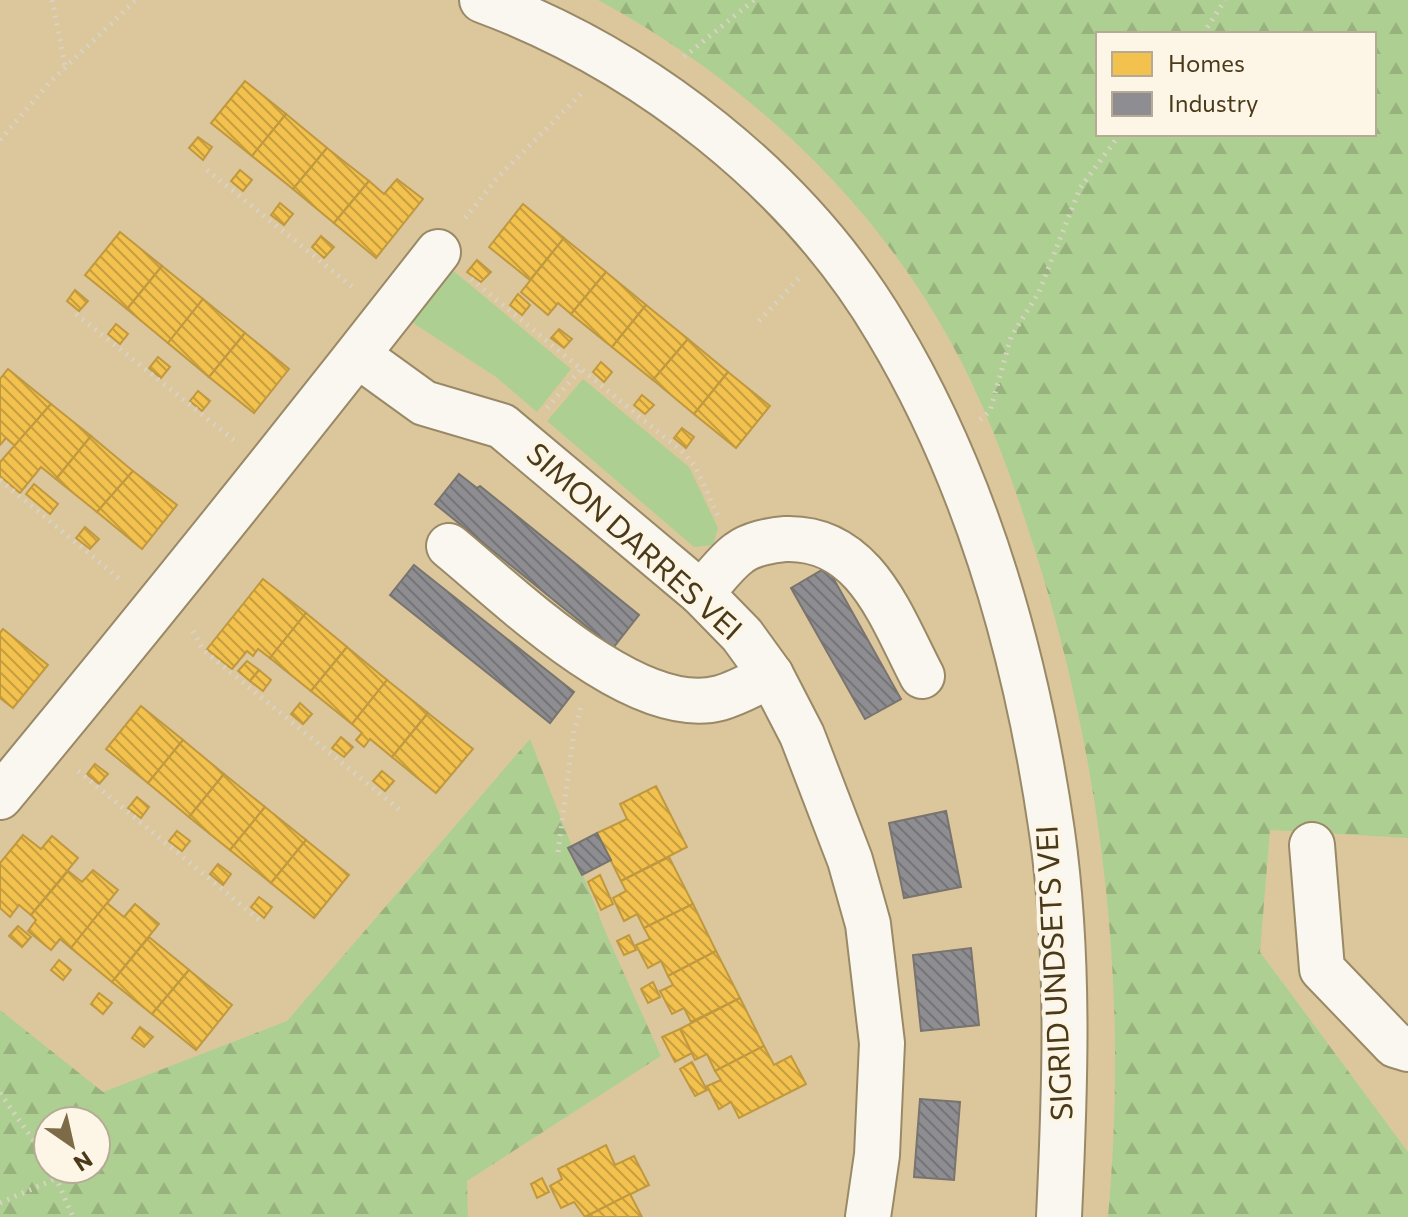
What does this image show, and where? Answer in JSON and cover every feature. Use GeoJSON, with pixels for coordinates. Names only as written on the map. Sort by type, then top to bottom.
{"type":"FeatureCollection","features":[{"type":"Feature","properties":{"kind":"street","name":"SIGRID UNDSETS VEI"},"geometry":{"type":"LineString","coordinates":[[482,0],[517,13],[617,67],[721,139],[767,181],[854,281],[886,327],[924,396],[954,463],[1011,637],[1052,833],[1064,1037],[1059,1217]]}},
{"type":"Feature","properties":{"kind":"street"},"geometry":{"type":"LineString","coordinates":[[0,797],[163,598],[288,438],[365,360],[388,316],[438,252]]}},
{"type":"Feature","properties":{"kind":"street","name":"SIMON DARRES VEI"},"geometry":{"type":"LineString","coordinates":[[365,360],[424,403],[502,426],[701,593],[742,635],[771,675],[802,735],[850,860],[868,924],[882,1043],[877,1155],[868,1217]]}},
{"type":"Feature","properties":{"kind":"street"},"geometry":{"type":"LineString","coordinates":[[701,593],[734,557],[772,540],[811,539],[846,556],[874,585],[922,676]]}},
{"type":"Feature","properties":{"kind":"street"},"geometry":{"type":"LineString","coordinates":[[449,546],[593,662],[652,692],[687,698],[719,698],[771,675]]}},
{"type":"Feature","properties":{"kind":"street"},"geometry":{"type":"LineString","coordinates":[[1312,845],[1322,969],[1395,1045],[1408,1049]]}},
{"type":"Feature","properties":{"kind":"path"},"geometry":{"type":"LineString","coordinates":[[52,0],[65,67]]}},
{"type":"Feature","properties":{"kind":"path"},"geometry":{"type":"LineString","coordinates":[[0,140],[65,67],[136,0]]}},
{"type":"Feature","properties":{"kind":"path"},"geometry":{"type":"LineString","coordinates":[[682,62],[708,34],[754,0]]}},
{"type":"Feature","properties":{"kind":"path"},"geometry":{"type":"LineString","coordinates":[[1204,32],[1225,0]]}},
{"type":"Feature","properties":{"kind":"path"},"geometry":{"type":"LineString","coordinates":[[584,92],[499,176],[438,252],[685,454],[703,483],[734,557]]}},
{"type":"Feature","properties":{"kind":"path"},"geometry":{"type":"LineString","coordinates":[[978,422],[990,411],[1011,337],[1039,292],[1080,188],[1119,136]]}},
{"type":"Feature","properties":{"kind":"path"},"geometry":{"type":"LineString","coordinates":[[207,170],[388,316]]}},
{"type":"Feature","properties":{"kind":"path"},"geometry":{"type":"LineString","coordinates":[[759,321],[801,276]]}},
{"type":"Feature","properties":{"kind":"path"},"geometry":{"type":"LineString","coordinates":[[76,314],[232,440],[288,438]]}},
{"type":"Feature","properties":{"kind":"path"},"geometry":{"type":"LineString","coordinates":[[546,410],[581,369]]}},
{"type":"Feature","properties":{"kind":"path"},"geometry":{"type":"LineString","coordinates":[[0,480],[123,582],[163,598],[181,611],[203,650],[400,810]]}},
{"type":"Feature","properties":{"kind":"path"},"geometry":{"type":"LineString","coordinates":[[558,852],[574,731],[593,662]]}},
{"type":"Feature","properties":{"kind":"path"},"geometry":{"type":"LineString","coordinates":[[47,740],[76,770],[263,923]]}},
{"type":"Feature","properties":{"kind":"path"},"geometry":{"type":"LineString","coordinates":[[0,1093],[32,1138]]}},
{"type":"Feature","properties":{"kind":"path"},"geometry":{"type":"LineString","coordinates":[[0,1203],[41,1185]]}},
{"type":"Feature","properties":{"kind":"path"},"geometry":{"type":"LineString","coordinates":[[60,1185],[73,1217]]}},
{"type":"Feature","properties":{"kind":"green space"},"geometry":{"type":"Polygon","coordinates":[[[598,0],[1408,0],[1408,838],[1270,830],[1260,952],[1408,1152],[1408,1217],[1108,1217],[1114,1132],[1115,1046],[1105,877],[1077,709],[1057,626],[1003,457],[967,372],[937,318],[870,222],[789,136],[698,62],[598,0]]]}},
{"type":"Feature","properties":{"kind":"green space"},"geometry":{"type":"Polygon","coordinates":[[[444,263],[571,369],[537,412],[496,377],[407,319],[444,263]]]}},
{"type":"Feature","properties":{"kind":"green space"},"geometry":{"type":"Polygon","coordinates":[[[583,379],[689,467],[718,528],[713,545],[694,547],[547,421],[583,379]]]}},
{"type":"Feature","properties":{"kind":"green space"},"geometry":{"type":"Polygon","coordinates":[[[530,739],[605,931],[661,1056],[467,1181],[468,1217],[0,1217],[0,1010],[103,1092],[287,1021],[530,739]]]}},
{"type":"Feature","properties":{"kind":"building: Homes"},"geometry":{"type":"Polygon","coordinates":[[[245,81],[286,114],[252,156],[211,123],[245,81]]]}},
{"type":"Feature","properties":{"kind":"building: Homes"},"geometry":{"type":"Polygon","coordinates":[[[286,114],[327,148],[293,189],[252,156],[286,114]]]}},
{"type":"Feature","properties":{"kind":"building: Homes"},"geometry":{"type":"Polygon","coordinates":[[[198,137],[212,147],[203,160],[189,148],[198,137]]]}},
{"type":"Feature","properties":{"kind":"building: Homes"},"geometry":{"type":"Polygon","coordinates":[[[327,148],[369,181],[334,223],[293,189],[327,148]]]}},
{"type":"Feature","properties":{"kind":"building: Homes"},"geometry":{"type":"Polygon","coordinates":[[[240,170],[252,180],[243,191],[231,181],[240,170]]]}},
{"type":"Feature","properties":{"kind":"building: Homes"},"geometry":{"type":"Polygon","coordinates":[[[397,179],[423,199],[376,258],[334,223],[369,181],[384,194],[397,179]]]}},
{"type":"Feature","properties":{"kind":"building: Homes"},"geometry":{"type":"Polygon","coordinates":[[[280,203],[293,214],[284,225],[271,215],[280,203]]]}},
{"type":"Feature","properties":{"kind":"building: Homes"},"geometry":{"type":"Polygon","coordinates":[[[523,204],[564,238],[530,280],[489,247],[523,204]]]}},
{"type":"Feature","properties":{"kind":"building: Homes"},"geometry":{"type":"Polygon","coordinates":[[[120,232],[162,266],[127,309],[85,275],[120,232]]]}},
{"type":"Feature","properties":{"kind":"building: Homes"},"geometry":{"type":"Polygon","coordinates":[[[321,236],[334,247],[324,258],[312,247],[321,236]]]}},
{"type":"Feature","properties":{"kind":"building: Homes"},"geometry":{"type":"Polygon","coordinates":[[[564,238],[606,272],[571,314],[558,303],[548,315],[521,292],[564,238]]]}},
{"type":"Feature","properties":{"kind":"building: Homes"},"geometry":{"type":"Polygon","coordinates":[[[477,260],[491,272],[481,282],[467,272],[477,260]]]}},
{"type":"Feature","properties":{"kind":"building: Homes"},"geometry":{"type":"Polygon","coordinates":[[[162,266],[203,299],[168,343],[127,309],[162,266]]]}},
{"type":"Feature","properties":{"kind":"building: Homes"},"geometry":{"type":"Polygon","coordinates":[[[606,272],[646,305],[612,347],[571,314],[606,272]]]}},
{"type":"Feature","properties":{"kind":"building: Homes"},"geometry":{"type":"Polygon","coordinates":[[[75,290],[88,301],[79,311],[67,301],[75,290]]]}},
{"type":"Feature","properties":{"kind":"building: Homes"},"geometry":{"type":"Polygon","coordinates":[[[518,294],[530,305],[522,315],[510,305],[518,294]]]}},
{"type":"Feature","properties":{"kind":"building: Homes"},"geometry":{"type":"Polygon","coordinates":[[[203,299],[245,333],[209,377],[168,343],[203,299]]]}},
{"type":"Feature","properties":{"kind":"building: Homes"},"geometry":{"type":"Polygon","coordinates":[[[646,305],[688,339],[653,380],[612,347],[646,305]]]}},
{"type":"Feature","properties":{"kind":"building: Homes"},"geometry":{"type":"Polygon","coordinates":[[[116,324],[128,334],[120,344],[108,334],[116,324]]]}},
{"type":"Feature","properties":{"kind":"building: Homes"},"geometry":{"type":"Polygon","coordinates":[[[559,329],[572,339],[564,348],[551,338],[559,329]]]}},
{"type":"Feature","properties":{"kind":"building: Homes"},"geometry":{"type":"Polygon","coordinates":[[[245,333],[289,369],[254,413],[209,377],[245,333]]]}},
{"type":"Feature","properties":{"kind":"building: Homes"},"geometry":{"type":"Polygon","coordinates":[[[688,339],[728,372],[694,414],[653,380],[688,339]]]}},
{"type":"Feature","properties":{"kind":"building: Homes"},"geometry":{"type":"Polygon","coordinates":[[[158,357],[170,367],[161,378],[149,368],[158,357]]]}},
{"type":"Feature","properties":{"kind":"building: Homes"},"geometry":{"type":"Polygon","coordinates":[[[601,362],[612,372],[604,382],[593,372],[601,362]]]}},
{"type":"Feature","properties":{"kind":"building: Homes"},"geometry":{"type":"Polygon","coordinates":[[[8,369],[51,404],[15,446],[6,438],[0,445],[0,379],[8,369]]]}},
{"type":"Feature","properties":{"kind":"building: Homes"},"geometry":{"type":"Polygon","coordinates":[[[728,372],[770,406],[736,448],[694,414],[728,372]]]}},
{"type":"Feature","properties":{"kind":"building: Homes"},"geometry":{"type":"Polygon","coordinates":[[[198,391],[210,401],[202,411],[190,401],[198,391]]]}},
{"type":"Feature","properties":{"kind":"building: Homes"},"geometry":{"type":"Polygon","coordinates":[[[642,395],[654,405],[645,414],[634,405],[642,395]]]}},
{"type":"Feature","properties":{"kind":"building: Homes"},"geometry":{"type":"Polygon","coordinates":[[[51,404],[91,436],[56,479],[41,467],[20,493],[0,476],[0,462],[51,404]]]}},
{"type":"Feature","properties":{"kind":"building: Homes"},"geometry":{"type":"Polygon","coordinates":[[[682,428],[694,437],[686,448],[674,438],[682,428]]]}},
{"type":"Feature","properties":{"kind":"building: Homes"},"geometry":{"type":"Polygon","coordinates":[[[91,436],[133,471],[97,512],[56,479],[91,436]]]}},
{"type":"Feature","properties":{"kind":"building: Homes"},"geometry":{"type":"Polygon","coordinates":[[[133,471],[177,505],[142,549],[97,512],[133,471]]]}},
{"type":"Feature","properties":{"kind":"building: Homes"},"geometry":{"type":"Polygon","coordinates":[[[34,484],[58,504],[50,514],[26,494],[34,484]]]}},
{"type":"Feature","properties":{"kind":"building: Homes"},"geometry":{"type":"Polygon","coordinates":[[[85,527],[99,539],[90,549],[76,538],[85,527]]]}},
{"type":"Feature","properties":{"kind":"building: Homes"},"geometry":{"type":"Polygon","coordinates":[[[263,579],[306,613],[270,658],[258,649],[253,656],[247,651],[232,669],[207,649],[263,579]]]}},
{"type":"Feature","properties":{"kind":"building: Homes"},"geometry":{"type":"Polygon","coordinates":[[[306,613],[347,647],[311,691],[270,658],[306,613]]]}},
{"type":"Feature","properties":{"kind":"building: Homes"},"geometry":{"type":"Polygon","coordinates":[[[3,629],[48,665],[13,708],[0,698],[0,633],[3,629]]]}},
{"type":"Feature","properties":{"kind":"building: Homes"},"geometry":{"type":"Polygon","coordinates":[[[347,647],[387,680],[352,724],[311,691],[347,647]]]}},
{"type":"Feature","properties":{"kind":"building: Homes"},"geometry":{"type":"Polygon","coordinates":[[[247,661],[259,670],[250,681],[238,671],[247,661]]]}},
{"type":"Feature","properties":{"kind":"building: Homes"},"geometry":{"type":"Polygon","coordinates":[[[259,670],[271,680],[263,691],[250,681],[259,670]]]}},
{"type":"Feature","properties":{"kind":"building: Homes"},"geometry":{"type":"Polygon","coordinates":[[[387,680],[428,713],[392,757],[370,739],[364,747],[356,740],[362,733],[352,724],[387,680]]]}},
{"type":"Feature","properties":{"kind":"building: Homes"},"geometry":{"type":"Polygon","coordinates":[[[300,703],[312,714],[303,724],[291,714],[300,703]]]}},
{"type":"Feature","properties":{"kind":"building: Homes"},"geometry":{"type":"Polygon","coordinates":[[[141,706],[183,740],[148,783],[106,749],[141,706]]]}},
{"type":"Feature","properties":{"kind":"building: Homes"},"geometry":{"type":"Polygon","coordinates":[[[428,713],[473,749],[436,793],[392,757],[428,713]]]}},
{"type":"Feature","properties":{"kind":"building: Homes"},"geometry":{"type":"Polygon","coordinates":[[[341,737],[353,747],[344,757],[332,748],[341,737]]]}},
{"type":"Feature","properties":{"kind":"building: Homes"},"geometry":{"type":"Polygon","coordinates":[[[183,740],[224,774],[189,817],[148,783],[183,740]]]}},
{"type":"Feature","properties":{"kind":"building: Homes"},"geometry":{"type":"Polygon","coordinates":[[[95,764],[108,774],[99,784],[87,774],[95,764]]]}},
{"type":"Feature","properties":{"kind":"building: Homes"},"geometry":{"type":"Polygon","coordinates":[[[382,771],[394,781],[385,791],[373,781],[382,771]]]}},
{"type":"Feature","properties":{"kind":"building: Homes"},"geometry":{"type":"Polygon","coordinates":[[[224,774],[265,807],[230,850],[189,817],[224,774]]]}},
{"type":"Feature","properties":{"kind":"building: Homes"},"geometry":{"type":"Polygon","coordinates":[[[656,786],[687,847],[621,881],[597,833],[627,819],[620,804],[656,786]]]}},
{"type":"Feature","properties":{"kind":"building: Homes"},"geometry":{"type":"Polygon","coordinates":[[[137,797],[149,807],[141,818],[128,808],[137,797]]]}},
{"type":"Feature","properties":{"kind":"building: Homes"},"geometry":{"type":"Polygon","coordinates":[[[265,807],[306,840],[271,883],[230,850],[265,807]]]}},
{"type":"Feature","properties":{"kind":"building: Homes"},"geometry":{"type":"Polygon","coordinates":[[[177,831],[190,841],[182,851],[169,841],[177,831]]]}},
{"type":"Feature","properties":{"kind":"building: Homes"},"geometry":{"type":"Polygon","coordinates":[[[23,835],[41,849],[52,836],[78,858],[31,915],[19,905],[10,917],[0,908],[0,863],[23,835]]]}},
{"type":"Feature","properties":{"kind":"building: Homes"},"geometry":{"type":"Polygon","coordinates":[[[306,840],[349,875],[314,918],[271,883],[306,840]]]}},
{"type":"Feature","properties":{"kind":"building: Homes"},"geometry":{"type":"Polygon","coordinates":[[[669,857],[693,904],[644,928],[637,914],[624,921],[613,898],[626,891],[621,881],[669,857]]]}},
{"type":"Feature","properties":{"kind":"building: Homes"},"geometry":{"type":"Polygon","coordinates":[[[218,864],[231,874],[223,885],[210,874],[218,864]]]}},
{"type":"Feature","properties":{"kind":"building: Homes"},"geometry":{"type":"Polygon","coordinates":[[[93,870],[118,890],[71,948],[60,939],[51,950],[28,931],[36,920],[31,915],[68,871],[82,882],[93,870]]]}},
{"type":"Feature","properties":{"kind":"building: Homes"},"geometry":{"type":"Polygon","coordinates":[[[600,875],[613,904],[601,910],[588,882],[600,875]]]}},
{"type":"Feature","properties":{"kind":"building: Homes"},"geometry":{"type":"Polygon","coordinates":[[[259,897],[272,907],[264,918],[251,907],[259,897]]]}},
{"type":"Feature","properties":{"kind":"building: Homes"},"geometry":{"type":"Polygon","coordinates":[[[107,903],[124,917],[135,904],[159,924],[112,982],[71,948],[107,903]]]}},
{"type":"Feature","properties":{"kind":"building: Homes"},"geometry":{"type":"Polygon","coordinates":[[[693,904],[716,951],[668,976],[661,961],[648,968],[636,945],[650,939],[644,928],[693,904]]]}},
{"type":"Feature","properties":{"kind":"building: Homes"},"geometry":{"type":"Polygon","coordinates":[[[18,926],[31,937],[22,947],[9,936],[18,926]]]}},
{"type":"Feature","properties":{"kind":"building: Homes"},"geometry":{"type":"Polygon","coordinates":[[[629,935],[636,950],[624,955],[617,941],[629,935]]]}},
{"type":"Feature","properties":{"kind":"building: Homes"},"geometry":{"type":"Polygon","coordinates":[[[149,937],[189,970],[152,1014],[112,982],[149,937]]]}},
{"type":"Feature","properties":{"kind":"building: Homes"},"geometry":{"type":"Polygon","coordinates":[[[716,951],[740,998],[691,1022],[684,1008],[672,1014],[660,991],[673,985],[668,976],[716,951]]]}},
{"type":"Feature","properties":{"kind":"building: Homes"},"geometry":{"type":"Polygon","coordinates":[[[59,960],[71,970],[63,980],[51,970],[59,960]]]}},
{"type":"Feature","properties":{"kind":"building: Homes"},"geometry":{"type":"Polygon","coordinates":[[[189,970],[232,1005],[196,1050],[152,1014],[189,970]]]}},
{"type":"Feature","properties":{"kind":"building: Homes"},"geometry":{"type":"Polygon","coordinates":[[[653,982],[660,997],[648,1003],[641,989],[653,982]]]}},
{"type":"Feature","properties":{"kind":"building: Homes"},"geometry":{"type":"Polygon","coordinates":[[[99,993],[112,1003],[103,1014],[91,1004],[99,993]]]}},
{"type":"Feature","properties":{"kind":"building: Homes"},"geometry":{"type":"Polygon","coordinates":[[[740,998],[764,1046],[715,1071],[707,1054],[695,1060],[680,1029],[740,998]]]}},
{"type":"Feature","properties":{"kind":"building: Homes"},"geometry":{"type":"Polygon","coordinates":[[[140,1027],[153,1037],[144,1047],[132,1038],[140,1027]]]}},
{"type":"Feature","properties":{"kind":"building: Homes"},"geometry":{"type":"Polygon","coordinates":[[[680,1029],[692,1053],[675,1062],[662,1037],[680,1029]]]}},
{"type":"Feature","properties":{"kind":"building: Homes"},"geometry":{"type":"Polygon","coordinates":[[[764,1046],[774,1065],[791,1056],[806,1084],[739,1118],[731,1102],[719,1109],[707,1086],[721,1080],[715,1071],[764,1046]]]}},
{"type":"Feature","properties":{"kind":"building: Homes"},"geometry":{"type":"Polygon","coordinates":[[[692,1062],[707,1090],[695,1096],[680,1069],[692,1062]]]}},
{"type":"Feature","properties":{"kind":"building: Homes"},"geometry":{"type":"Polygon","coordinates":[[[606,1145],[615,1165],[634,1156],[649,1185],[585,1217],[574,1202],[561,1208],[550,1186],[562,1179],[558,1169],[606,1145]]]}},
{"type":"Feature","properties":{"kind":"building: Homes"},"geometry":{"type":"Polygon","coordinates":[[[542,1178],[549,1192],[537,1198],[531,1184],[542,1178]]]}},
{"type":"Feature","properties":{"kind":"building: Homes"},"geometry":{"type":"Polygon","coordinates":[[[630,1194],[642,1217],[585,1217],[630,1194]]]}},
{"type":"Feature","properties":{"kind":"building: Industry"},"geometry":{"type":"Polygon","coordinates":[[[459,474],[477,488],[480,486],[639,615],[613,648],[435,504],[459,474]]]}},
{"type":"Feature","properties":{"kind":"building: Industry"},"geometry":{"type":"Polygon","coordinates":[[[414,565],[574,692],[550,723],[390,595],[414,565]]]}},
{"type":"Feature","properties":{"kind":"building: Industry"},"geometry":{"type":"Polygon","coordinates":[[[827,567],[901,699],[865,719],[791,588],[827,567]]]}},
{"type":"Feature","properties":{"kind":"building: Industry"},"geometry":{"type":"Polygon","coordinates":[[[946,811],[961,887],[904,898],[889,823],[946,811]]]}},
{"type":"Feature","properties":{"kind":"building: Industry"},"geometry":{"type":"Polygon","coordinates":[[[597,833],[611,860],[582,875],[568,848],[597,833]]]}},
{"type":"Feature","properties":{"kind":"building: Industry"},"geometry":{"type":"Polygon","coordinates":[[[971,948],[979,1025],[921,1031],[913,955],[971,948]]]}},
{"type":"Feature","properties":{"kind":"building: Industry"},"geometry":{"type":"Polygon","coordinates":[[[920,1099],[960,1102],[954,1180],[914,1177],[920,1099]]]}}]}
